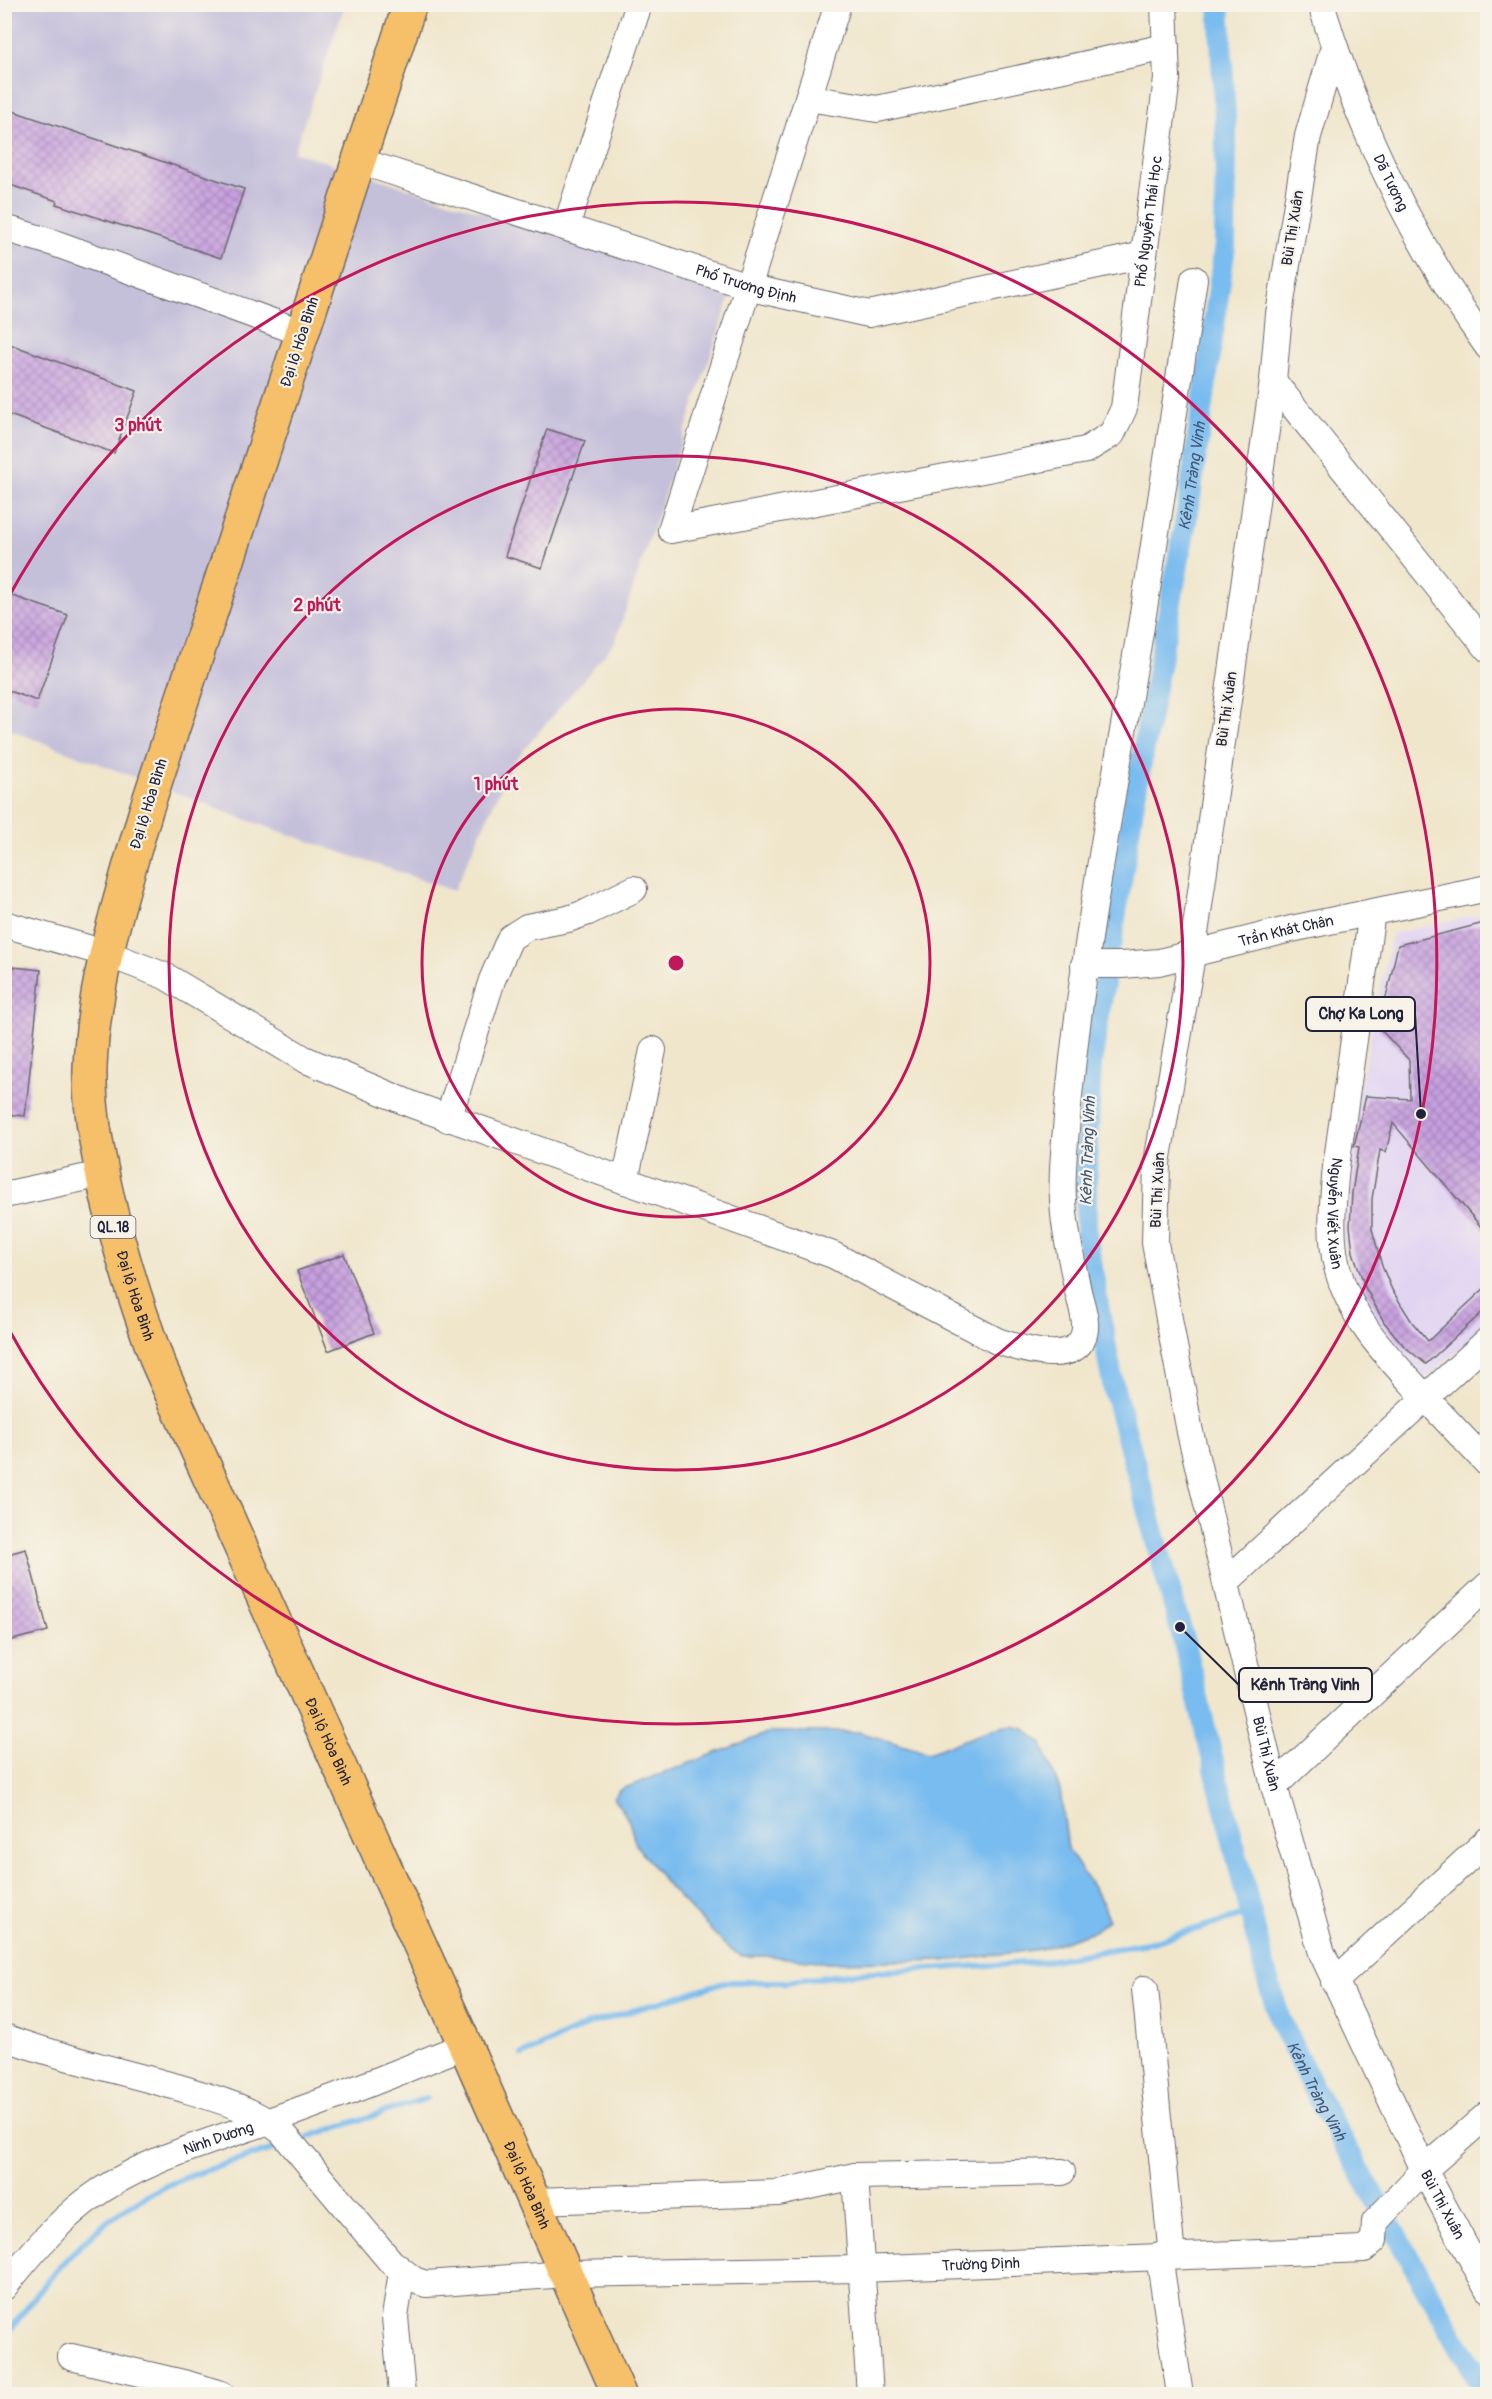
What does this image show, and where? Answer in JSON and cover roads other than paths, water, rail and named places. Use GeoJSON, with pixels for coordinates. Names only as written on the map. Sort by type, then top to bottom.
{"type":"FeatureCollection","features":[{"type":"Feature","properties":{"kind":"highway","name":"Đại lộ Hòa Bình"},"geometry":{"type":"LineString","coordinates":[[410,4],[146,810],[124,887],[98,996],[90,1070],[92,1108],[111,1221],[125,1270],[158,1363],[465,2045],[619,2394]]}},
{"type":"Feature","properties":{"kind":"street"},"geometry":{"type":"LineString","coordinates":[[566,227],[639,4]]}},
{"type":"Feature","properties":{"kind":"street"},"geometry":{"type":"LineString","coordinates":[[749,286],[838,4]]}},
{"type":"Feature","properties":{"kind":"street","name":"Phố Nguyễn Thái Học"},"geometry":{"type":"LineString","coordinates":[[749,286],[671,530],[1086,450],[1112,434],[1124,408],[1167,79],[1164,4]]}},
{"type":"Feature","properties":{"kind":"street","name":"Dã Tượng"},"geometry":{"type":"LineString","coordinates":[[1321,4],[1334,47],[1367,135],[1390,185],[1466,316],[1488,347]]}},
{"type":"Feature","properties":{"kind":"street"},"geometry":{"type":"LineString","coordinates":[[808,98],[877,109],[1166,47]]}},
{"type":"Feature","properties":{"kind":"street","name":"Bùi Thị Xuân"},"geometry":{"type":"LineString","coordinates":[[1334,47],[1308,136],[1279,314],[1273,381],[1192,955],[1157,1163],[1155,1243],[1190,1432],[1274,1786],[1322,1953],[1416,2178],[1488,2289]]}},
{"type":"Feature","properties":{"kind":"street","name":"Phố Trương Định"},"geometry":{"type":"LineString","coordinates":[[359,160],[749,286],[869,314],[1144,255]]}},
{"type":"Feature","properties":{"kind":"street"},"geometry":{"type":"LineString","coordinates":[[4,228],[54,243],[303,333]]}},
{"type":"Feature","properties":{"kind":"street"},"geometry":{"type":"LineString","coordinates":[[4,924],[108,954],[165,976],[304,1059],[448,1119],[833,1255],[997,1341],[1020,1349],[1048,1353],[1072,1349],[1083,1340],[1085,1331],[1062,1198],[1069,1093],[1084,965],[1141,629],[1194,279]]}},
{"type":"Feature","properties":{"kind":"street"},"geometry":{"type":"LineString","coordinates":[[1273,381],[1488,648]]}},
{"type":"Feature","properties":{"kind":"street","name":"Trần Khát Chân"},"geometry":{"type":"LineString","coordinates":[[1084,965],[1159,962],[1291,929],[1488,888]]}},
{"type":"Feature","properties":{"kind":"street"},"geometry":{"type":"LineString","coordinates":[[448,1119],[492,980],[510,938],[526,927],[568,919],[588,912],[634,889]]}},
{"type":"Feature","properties":{"kind":"street","name":"Nguyễn Viết Xuân"},"geometry":{"type":"LineString","coordinates":[[1372,912],[1332,1204],[1337,1267],[1362,1324],[1378,1346],[1488,1464]]}},
{"type":"Feature","properties":{"kind":"street"},"geometry":{"type":"LineString","coordinates":[[626,1180],[653,1050]]}},
{"type":"Feature","properties":{"kind":"street"},"geometry":{"type":"LineString","coordinates":[[4,1195],[102,1174]]}},
{"type":"Feature","properties":{"kind":"street"},"geometry":{"type":"LineString","coordinates":[[1226,1582],[1488,1340]]}},
{"type":"Feature","properties":{"kind":"street"},"geometry":{"type":"LineString","coordinates":[[1274,1786],[1488,1585]]}},
{"type":"Feature","properties":{"kind":"street"},"geometry":{"type":"LineString","coordinates":[[1335,1982],[1488,1840]]}},
{"type":"Feature","properties":{"kind":"street"},"geometry":{"type":"LineString","coordinates":[[1145,1989],[1165,2256],[1180,2394]]}},
{"type":"Feature","properties":{"kind":"street"},"geometry":{"type":"LineString","coordinates":[[4,2037],[60,2056],[205,2096],[269,2121],[282,2132],[402,2272],[395,2317],[402,2394]]}},
{"type":"Feature","properties":{"kind":"street","name":"Ninh Dương"},"geometry":{"type":"LineString","coordinates":[[4,2287],[50,2234],[108,2186],[197,2145],[269,2121],[465,2045]]}},
{"type":"Feature","properties":{"kind":"street"},"geometry":{"type":"LineString","coordinates":[[1416,2178],[1488,2114]]}},
{"type":"Feature","properties":{"kind":"street"},"geometry":{"type":"LineString","coordinates":[[534,2201],[777,2193],[855,2176],[1062,2172]]}},
{"type":"Feature","properties":{"kind":"street"},"geometry":{"type":"LineString","coordinates":[[855,2176],[870,2394]]}},
{"type":"Feature","properties":{"kind":"street","name":"Trường Định"},"geometry":{"type":"LineString","coordinates":[[402,2272],[426,2284],[566,2274],[860,2269],[1364,2249],[1374,2240],[1375,2222],[1416,2178]]}},
{"type":"Feature","properties":{"kind":"street"},"geometry":{"type":"LineString","coordinates":[[71,2357],[166,2378],[221,2394]]}},
{"type":"Feature","properties":{"kind":"water"},"geometry":{"type":"Polygon","coordinates":[[[1011,1726],[1024,1729],[1041,1742],[1060,1790],[1068,1849],[1104,1905],[1108,1920],[1094,1931],[1041,1949],[955,1960],[829,1962],[769,1956],[741,1956],[726,1946],[669,1887],[636,1845],[629,1821],[614,1798],[619,1790],[771,1732],[859,1732],[928,1753],[992,1730],[1011,1726]]]}},
{"type":"Feature","properties":{"kind":"waterway","name":"Kênh Tràng Vinh"},"geometry":{"type":"LineString","coordinates":[[1111,943],[1134,801],[1189,504],[1225,245],[1226,136],[1219,4]]}},
{"type":"Feature","properties":{"kind":"waterway","name":"Kênh Tràng Vinh"},"geometry":{"type":"LineString","coordinates":[[1104,983],[1091,1063],[1086,1167],[1086,1231],[1098,1306],[1114,1389],[1180,1627],[1265,1971],[1280,2020],[1317,2096],[1487,2394]]}},
{"type":"Feature","properties":{"kind":"waterway"},"geometry":{"type":"LineString","coordinates":[[522,2055],[587,2025],[724,1982],[786,1982],[857,1973],[1042,1962],[1152,1942],[1251,1913]]}},
{"type":"Feature","properties":{"kind":"waterway"},"geometry":{"type":"LineString","coordinates":[[308,2137],[427,2098]]}},
{"type":"Feature","properties":{"kind":"waterway"},"geometry":{"type":"LineString","coordinates":[[4,2339],[65,2261],[100,2227],[120,2212],[173,2183],[274,2149]]}},
{"type":"Feature","properties":{"kind":"place","name":"Chợ Ka Long"},"geometry":{"type":"Point","coordinates":[1421,1114]}},
{"type":"Feature","properties":{"kind":"place","name":"Kênh Tràng Vinh"},"geometry":{"type":"Point","coordinates":[1180,1627]}}]}
